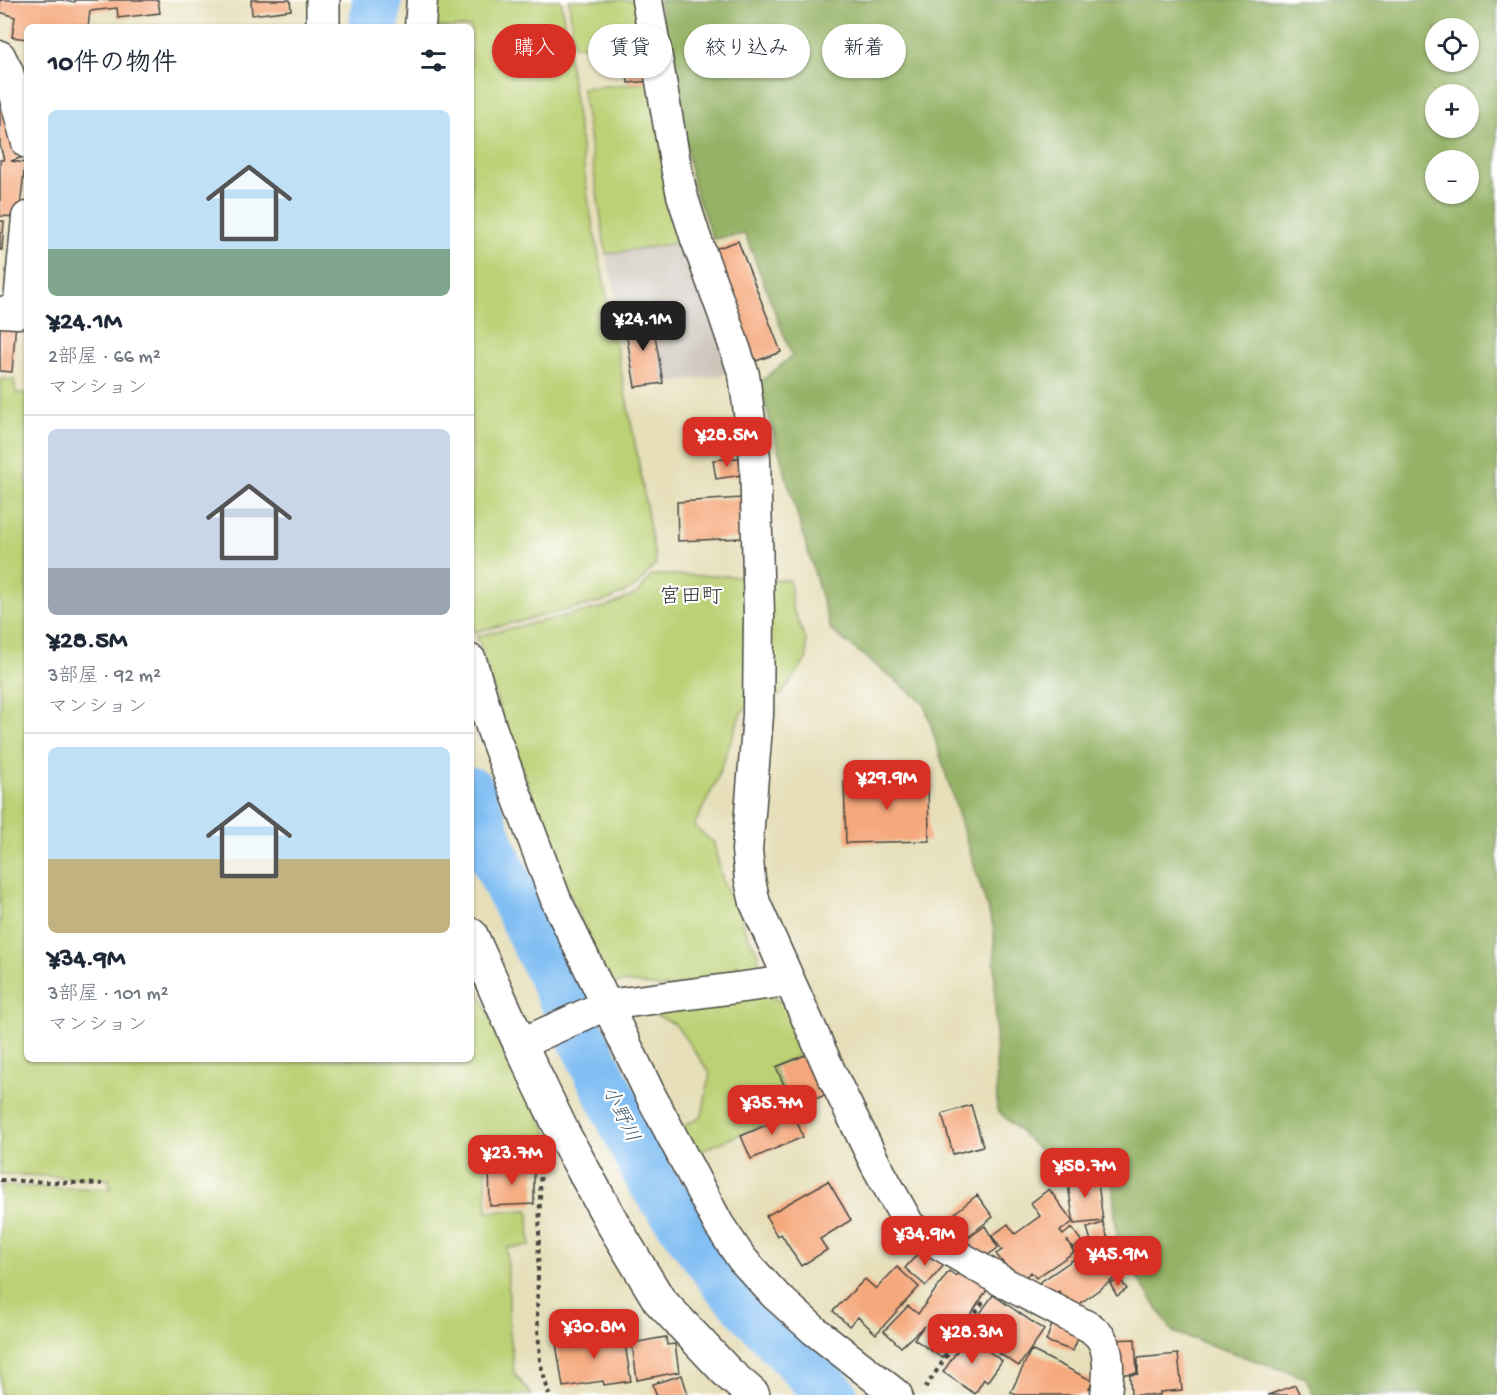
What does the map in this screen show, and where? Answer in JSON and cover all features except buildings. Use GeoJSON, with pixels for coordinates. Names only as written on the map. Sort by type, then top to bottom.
{"type":"FeatureCollection","features":[{"type":"Feature","properties":{"kind":"street"},"geometry":{"type":"LineString","coordinates":[[323,0],[323,24]]}},
{"type":"Feature","properties":{"kind":"street"},"geometry":{"type":"LineString","coordinates":[[420,24],[422,0]]}},
{"type":"Feature","properties":{"kind":"street"},"geometry":{"type":"LineString","coordinates":[[647,0],[682,195],[744,375],[755,458],[759,615],[758,715],[747,850],[755,903],[831,1073],[876,1165],[910,1226],[998,1279],[1091,1328],[1101,1338],[1107,1354],[1106,1395]]}},
{"type":"Feature","properties":{"kind":"street"},"geometry":{"type":"LineString","coordinates":[[0,56],[8,72],[24,132]]}},
{"type":"Feature","properties":{"kind":"street"},"geometry":{"type":"LineString","coordinates":[[0,312],[18,314],[24,249]]}},
{"type":"Feature","properties":{"kind":"street"},"geometry":{"type":"LineString","coordinates":[[474,670],[492,730],[556,900],[602,1006],[719,1225],[742,1259],[775,1295],[815,1331],[897,1395]]}},
{"type":"Feature","properties":{"kind":"street"},"geometry":{"type":"LineString","coordinates":[[474,941],[526,1040],[571,1147],[613,1224],[659,1300],[729,1374],[753,1395]]}},
{"type":"Feature","properties":{"kind":"street"},"geometry":{"type":"LineString","coordinates":[[526,1040],[602,1006],[789,981]]}},
{"type":"Feature","properties":{"kind":"path"},"geometry":{"type":"LineString","coordinates":[[549,1395],[540,1361],[537,1311],[541,1160],[571,1147]]}},
{"type":"Feature","properties":{"kind":"path"},"geometry":{"type":"LineString","coordinates":[[0,1180],[102,1184]]}},
{"type":"Feature","properties":{"kind":"path"},"geometry":{"type":"LineString","coordinates":[[921,1395],[998,1279]]}},
{"type":"Feature","properties":{"kind":"shaded area"},"geometry":{"type":"Polygon","coordinates":[[[690,241],[735,373],[633,388],[622,320],[606,254],[690,241]]]}},
{"type":"Feature","properties":{"kind":"green space"},"geometry":{"type":"Polygon","coordinates":[[[436,0],[561,0],[564,24],[492,24],[492,78],[572,78],[589,205],[656,564],[634,588],[609,600],[474,632],[474,24],[435,24],[436,0]]]}},
{"type":"Feature","properties":{"kind":"green space"},"geometry":{"type":"Polygon","coordinates":[[[569,0],[638,0],[643,24],[588,24],[588,45],[576,46],[576,24],[572,24],[569,0]]]}},
{"type":"Feature","properties":{"kind":"green space"},"geometry":{"type":"Polygon","coordinates":[[[659,0],[1497,0],[1497,1395],[1313,1395],[1306,1378],[1173,1332],[1118,1248],[1110,1158],[1049,1159],[997,1110],[994,930],[924,703],[831,630],[759,383],[792,356],[745,234],[713,239],[694,188],[672,70],[672,24],[663,24],[659,0]]]}},
{"type":"Feature","properties":{"kind":"green space"},"geometry":{"type":"Polygon","coordinates":[[[656,82],[690,241],[606,254],[582,88],[656,82]]]}},
{"type":"Feature","properties":{"kind":"green space"},"geometry":{"type":"Polygon","coordinates":[[[0,379],[14,380],[16,393],[24,393],[24,1062],[474,1062],[474,982],[551,1141],[485,1144],[487,1212],[529,1210],[530,1246],[507,1248],[514,1373],[532,1395],[0,1395],[0,1186],[110,1189],[109,1179],[0,1174],[0,379]]]}},
{"type":"Feature","properties":{"kind":"green space"},"geometry":{"type":"Polygon","coordinates":[[[652,575],[750,576],[751,704],[741,713],[716,782],[694,826],[714,843],[724,886],[741,911],[742,924],[758,954],[759,964],[747,977],[725,980],[719,974],[700,982],[669,987],[623,982],[611,985],[568,891],[502,715],[477,636],[609,606],[638,593],[652,575]]]}},
{"type":"Feature","properties":{"kind":"green space"},"geometry":{"type":"Polygon","coordinates":[[[766,580],[790,580],[792,607],[806,640],[807,658],[782,694],[769,699],[766,580]]]}},
{"type":"Feature","properties":{"kind":"green space"},"geometry":{"type":"Polygon","coordinates":[[[767,995],[791,1007],[811,1050],[773,1067],[794,1111],[694,1154],[680,1128],[702,1116],[710,1073],[675,1024],[644,1010],[767,995]]]}},
{"type":"Feature","properties":{"kind":"waterway","name":"小野川"},"geometry":{"type":"LineString","coordinates":[[374,24],[377,0]]}},
{"type":"Feature","properties":{"kind":"waterway","name":"小野川"},"geometry":{"type":"LineString","coordinates":[[474,800],[495,858],[651,1180],[726,1283],[833,1395]]}},
{"type":"Feature","properties":{"kind":"district","name":"宮田町"},"geometry":{"type":"Point","coordinates":[691,598]}}]}
